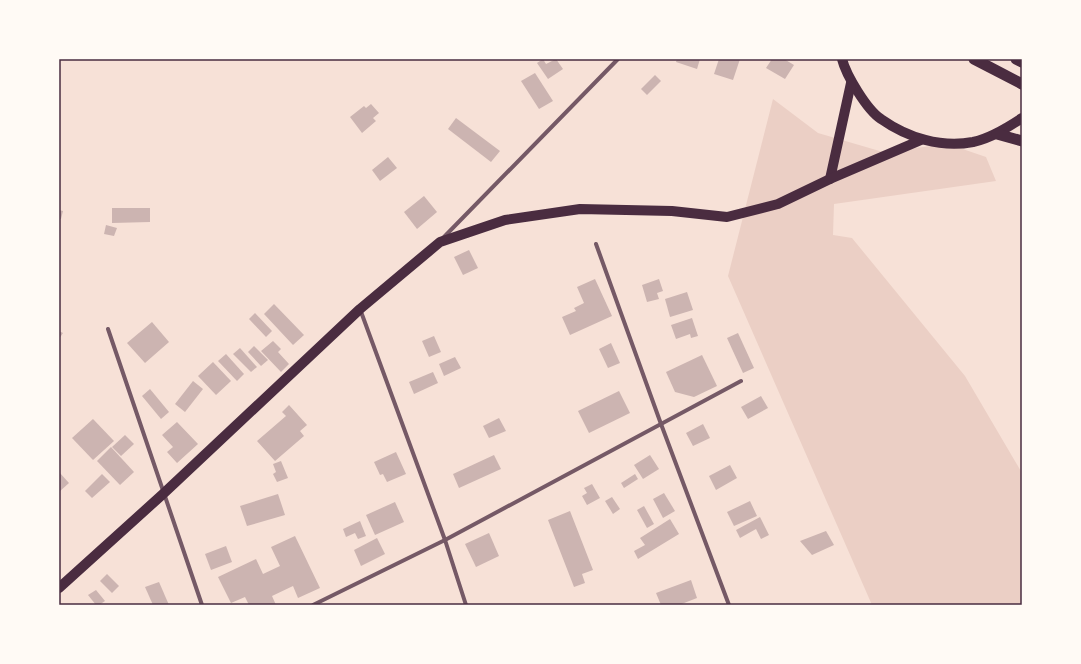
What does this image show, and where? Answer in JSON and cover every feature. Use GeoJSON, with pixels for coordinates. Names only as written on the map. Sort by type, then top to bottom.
{"type":"FeatureCollection","features":[{"type":"Feature","properties":{"kind":"highway"},"geometry":{"type":"LineString","coordinates":[[974,59],[1022,84]]}},
{"type":"Feature","properties":{"kind":"highway"},"geometry":{"type":"LineString","coordinates":[[1016,59],[1022,62]]}},
{"type":"Feature","properties":{"kind":"highway"},"geometry":{"type":"LineString","coordinates":[[997,134],[1022,141]]}},
{"type":"Feature","properties":{"kind":"main road"},"geometry":{"type":"LineString","coordinates":[[842,59],[851,83],[880,119],[921,140],[948,144],[974,142],[997,134],[1022,118]]}},
{"type":"Feature","properties":{"kind":"main road"},"geometry":{"type":"LineString","coordinates":[[830,179],[851,83]]}},
{"type":"Feature","properties":{"kind":"main road"},"geometry":{"type":"LineString","coordinates":[[59,588],[163,494],[360,309],[440,242],[506,220],[580,209],[672,211],[727,217],[778,204],[830,179],[921,140]]}},
{"type":"Feature","properties":{"kind":"street"},"geometry":{"type":"LineString","coordinates":[[436,245],[618,59]]}},
{"type":"Feature","properties":{"kind":"street"},"geometry":{"type":"LineString","coordinates":[[596,244],[661,424],[729,605]]}},
{"type":"Feature","properties":{"kind":"street"},"geometry":{"type":"LineString","coordinates":[[360,309],[445,540],[466,605]]}},
{"type":"Feature","properties":{"kind":"street"},"geometry":{"type":"LineString","coordinates":[[108,329],[202,605]]}},
{"type":"Feature","properties":{"kind":"street"},"geometry":{"type":"LineString","coordinates":[[313,605],[445,540],[741,381]]}},
{"type":"Feature","properties":{"kind":"shaded area"},"geometry":{"type":"Polygon","coordinates":[[[773,99],[818,133],[883,152],[948,144],[986,157],[996,181],[834,204],[833,235],[852,238],[965,376],[1022,473],[1022,605],[872,605],[728,276],[773,99]]]}},
{"type":"Feature","properties":{"kind":"building"},"geometry":{"type":"Polygon","coordinates":[[[543,59],[546,64],[556,59],[563,69],[548,79],[537,63],[543,59]]]}},
{"type":"Feature","properties":{"kind":"building"},"geometry":{"type":"Polygon","coordinates":[[[677,59],[700,59],[697,69],[676,62],[677,59]]]}},
{"type":"Feature","properties":{"kind":"building"},"geometry":{"type":"Polygon","coordinates":[[[719,59],[740,59],[733,80],[714,74],[719,59]]]}},
{"type":"Feature","properties":{"kind":"building"},"geometry":{"type":"Polygon","coordinates":[[[772,59],[784,59],[794,65],[785,79],[766,68],[772,59]]]}},
{"type":"Feature","properties":{"kind":"building"},"geometry":{"type":"Polygon","coordinates":[[[535,73],[553,101],[539,109],[521,81],[535,73]]]}},
{"type":"Feature","properties":{"kind":"building"},"geometry":{"type":"Polygon","coordinates":[[[655,75],[661,81],[647,95],[641,89],[655,75]]]}},
{"type":"Feature","properties":{"kind":"building"},"geometry":{"type":"Polygon","coordinates":[[[371,104],[379,113],[373,118],[376,121],[362,133],[350,117],[364,106],[366,108],[371,104]]]}},
{"type":"Feature","properties":{"kind":"building"},"geometry":{"type":"Polygon","coordinates":[[[456,118],[500,151],[491,162],[448,129],[456,118]]]}},
{"type":"Feature","properties":{"kind":"building"},"geometry":{"type":"Polygon","coordinates":[[[388,157],[397,168],[380,181],[372,170],[388,157]]]}},
{"type":"Feature","properties":{"kind":"building"},"geometry":{"type":"Polygon","coordinates":[[[424,196],[437,212],[417,229],[404,212],[424,196]]]}},
{"type":"Feature","properties":{"kind":"building"},"geometry":{"type":"Polygon","coordinates":[[[112,208],[150,208],[150,222],[112,223],[112,208]]]}},
{"type":"Feature","properties":{"kind":"building"},"geometry":{"type":"Polygon","coordinates":[[[59,210],[63,211],[61,219],[59,219],[59,210]]]}},
{"type":"Feature","properties":{"kind":"building"},"geometry":{"type":"Polygon","coordinates":[[[106,225],[117,228],[114,236],[104,234],[106,225]]]}},
{"type":"Feature","properties":{"kind":"building"},"geometry":{"type":"Polygon","coordinates":[[[469,250],[478,268],[463,275],[454,257],[469,250]]]}},
{"type":"Feature","properties":{"kind":"building"},"geometry":{"type":"Polygon","coordinates":[[[595,279],[612,316],[570,335],[562,317],[576,311],[574,308],[584,303],[577,287],[595,279]]]}},
{"type":"Feature","properties":{"kind":"building"},"geometry":{"type":"Polygon","coordinates":[[[659,279],[663,291],[657,293],[659,299],[647,302],[642,285],[659,279]]]}},
{"type":"Feature","properties":{"kind":"building"},"geometry":{"type":"Polygon","coordinates":[[[687,292],[693,310],[670,317],[665,299],[687,292]]]}},
{"type":"Feature","properties":{"kind":"building"},"geometry":{"type":"Polygon","coordinates":[[[274,304],[304,335],[293,345],[264,314],[274,304]]]}},
{"type":"Feature","properties":{"kind":"building"},"geometry":{"type":"Polygon","coordinates":[[[255,313],[272,331],[266,337],[249,319],[255,313]]]}},
{"type":"Feature","properties":{"kind":"building"},"geometry":{"type":"Polygon","coordinates":[[[692,318],[698,336],[691,338],[690,334],[676,339],[671,325],[692,318]]]}},
{"type":"Feature","properties":{"kind":"building"},"geometry":{"type":"Polygon","coordinates":[[[152,322],[169,342],[145,363],[127,343],[152,322]]]}},
{"type":"Feature","properties":{"kind":"building"},"geometry":{"type":"Polygon","coordinates":[[[59,331],[63,333],[59,339],[59,331]]]}},
{"type":"Feature","properties":{"kind":"building"},"geometry":{"type":"Polygon","coordinates":[[[738,333],[754,368],[743,373],[727,338],[738,333]]]}},
{"type":"Feature","properties":{"kind":"building"},"geometry":{"type":"Polygon","coordinates":[[[434,336],[441,352],[429,357],[422,341],[434,336]]]}},
{"type":"Feature","properties":{"kind":"building"},"geometry":{"type":"Polygon","coordinates":[[[273,341],[281,349],[278,352],[289,364],[281,372],[261,351],[273,341]]]}},
{"type":"Feature","properties":{"kind":"building"},"geometry":{"type":"Polygon","coordinates":[[[611,343],[620,363],[608,368],[599,349],[611,343]]]}},
{"type":"Feature","properties":{"kind":"building"},"geometry":{"type":"Polygon","coordinates":[[[254,346],[268,360],[261,366],[248,352],[254,346]]]}},
{"type":"Feature","properties":{"kind":"building"},"geometry":{"type":"Polygon","coordinates":[[[240,348],[257,367],[251,372],[233,354],[240,348]]]}},
{"type":"Feature","properties":{"kind":"building"},"geometry":{"type":"Polygon","coordinates":[[[226,354],[244,374],[237,381],[218,361],[226,354]]]}},
{"type":"Feature","properties":{"kind":"building"},"geometry":{"type":"Polygon","coordinates":[[[702,355],[717,386],[694,397],[675,392],[666,372],[702,355]]]}},
{"type":"Feature","properties":{"kind":"building"},"geometry":{"type":"Polygon","coordinates":[[[455,357],[461,368],[444,376],[439,364],[455,357]]]}},
{"type":"Feature","properties":{"kind":"building"},"geometry":{"type":"Polygon","coordinates":[[[213,362],[231,381],[216,395],[198,376],[213,362]]]}},
{"type":"Feature","properties":{"kind":"building"},"geometry":{"type":"Polygon","coordinates":[[[433,372],[438,383],[414,394],[409,382],[433,372]]]}},
{"type":"Feature","properties":{"kind":"building"},"geometry":{"type":"Polygon","coordinates":[[[193,381],[203,389],[185,412],[175,404],[193,381]]]}},
{"type":"Feature","properties":{"kind":"building"},"geometry":{"type":"Polygon","coordinates":[[[150,389],[169,412],[161,419],[142,396],[150,389]]]}},
{"type":"Feature","properties":{"kind":"building"},"geometry":{"type":"Polygon","coordinates":[[[619,391],[630,413],[589,433],[578,411],[619,391]]]}},
{"type":"Feature","properties":{"kind":"building"},"geometry":{"type":"Polygon","coordinates":[[[761,396],[768,408],[748,419],[741,407],[761,396]]]}},
{"type":"Feature","properties":{"kind":"building"},"geometry":{"type":"Polygon","coordinates":[[[289,405],[307,425],[300,431],[304,436],[275,461],[257,441],[286,416],[282,412],[289,405]]]}},
{"type":"Feature","properties":{"kind":"building"},"geometry":{"type":"Polygon","coordinates":[[[499,418],[506,431],[489,438],[483,426],[499,418]]]}},
{"type":"Feature","properties":{"kind":"building"},"geometry":{"type":"Polygon","coordinates":[[[93,419],[114,441],[93,460],[72,438],[93,419]]]}},
{"type":"Feature","properties":{"kind":"building"},"geometry":{"type":"Polygon","coordinates":[[[177,422],[198,444],[177,463],[167,452],[173,447],[162,435],[177,422]]]}},
{"type":"Feature","properties":{"kind":"building"},"geometry":{"type":"Polygon","coordinates":[[[703,424],[710,438],[693,446],[686,433],[703,424]]]}},
{"type":"Feature","properties":{"kind":"building"},"geometry":{"type":"Polygon","coordinates":[[[125,435],[134,444],[121,456],[112,447],[125,435]]]}},
{"type":"Feature","properties":{"kind":"building"},"geometry":{"type":"Polygon","coordinates":[[[111,447],[134,472],[120,485],[97,461],[111,447]]]}},
{"type":"Feature","properties":{"kind":"building"},"geometry":{"type":"Polygon","coordinates":[[[396,452],[406,474],[387,482],[383,474],[380,475],[374,462],[396,452]]]}},
{"type":"Feature","properties":{"kind":"building"},"geometry":{"type":"Polygon","coordinates":[[[494,455],[501,469],[459,488],[453,474],[494,455]]]}},
{"type":"Feature","properties":{"kind":"building"},"geometry":{"type":"Polygon","coordinates":[[[650,455],[659,469],[643,479],[634,465],[650,455]]]}},
{"type":"Feature","properties":{"kind":"building"},"geometry":{"type":"Polygon","coordinates":[[[281,461],[288,478],[277,482],[273,474],[276,472],[273,464],[281,461]]]}},
{"type":"Feature","properties":{"kind":"building"},"geometry":{"type":"Polygon","coordinates":[[[730,465],[737,478],[716,490],[709,476],[730,465]]]}},
{"type":"Feature","properties":{"kind":"building"},"geometry":{"type":"Polygon","coordinates":[[[59,472],[69,483],[59,492],[59,472]]]}},
{"type":"Feature","properties":{"kind":"building"},"geometry":{"type":"Polygon","coordinates":[[[102,474],[110,482],[92,498],[85,491],[102,474]]]}},
{"type":"Feature","properties":{"kind":"building"},"geometry":{"type":"Polygon","coordinates":[[[635,474],[638,479],[624,488],[621,483],[635,474]]]}},
{"type":"Feature","properties":{"kind":"building"},"geometry":{"type":"Polygon","coordinates":[[[592,484],[600,498],[587,505],[582,496],[587,493],[584,488],[592,484]]]}},
{"type":"Feature","properties":{"kind":"building"},"geometry":{"type":"Polygon","coordinates":[[[664,493],[675,511],[663,518],[653,499],[664,493]]]}},
{"type":"Feature","properties":{"kind":"building"},"geometry":{"type":"Polygon","coordinates":[[[278,494],[285,515],[247,526],[240,506],[278,494]]]}},
{"type":"Feature","properties":{"kind":"building"},"geometry":{"type":"Polygon","coordinates":[[[612,497],[620,509],[613,514],[605,501],[612,497]]]}},
{"type":"Feature","properties":{"kind":"building"},"geometry":{"type":"Polygon","coordinates":[[[750,501],[757,516],[734,526],[727,512],[750,501]]]}},
{"type":"Feature","properties":{"kind":"building"},"geometry":{"type":"Polygon","coordinates":[[[395,502],[404,522],[375,535],[366,515],[395,502]]]}},
{"type":"Feature","properties":{"kind":"building"},"geometry":{"type":"Polygon","coordinates":[[[644,506],[654,524],[647,528],[637,510],[644,506]]]}},
{"type":"Feature","properties":{"kind":"building"},"geometry":{"type":"Polygon","coordinates":[[[570,511],[593,570],[582,574],[585,583],[574,587],[548,520],[570,511]]]}},
{"type":"Feature","properties":{"kind":"building"},"geometry":{"type":"Polygon","coordinates":[[[760,517],[769,535],[761,539],[756,529],[740,538],[736,530],[760,517]]]}},
{"type":"Feature","properties":{"kind":"building"},"geometry":{"type":"Polygon","coordinates":[[[670,519],[679,534],[638,559],[634,551],[645,545],[640,538],[670,519]]]}},
{"type":"Feature","properties":{"kind":"building"},"geometry":{"type":"Polygon","coordinates":[[[360,521],[366,536],[358,539],[355,533],[346,537],[343,529],[360,521]]]}},
{"type":"Feature","properties":{"kind":"building"},"geometry":{"type":"Polygon","coordinates":[[[826,531],[834,545],[812,555],[800,541],[826,531]]]}},
{"type":"Feature","properties":{"kind":"building"},"geometry":{"type":"Polygon","coordinates":[[[489,533],[499,556],[476,567],[465,544],[489,533]]]}},
{"type":"Feature","properties":{"kind":"building"},"geometry":{"type":"Polygon","coordinates":[[[295,536],[320,588],[298,598],[293,586],[272,596],[276,605],[249,605],[245,597],[231,603],[218,577],[256,559],[263,574],[280,566],[271,547],[295,536]]]}},
{"type":"Feature","properties":{"kind":"building"},"geometry":{"type":"Polygon","coordinates":[[[377,538],[385,554],[361,566],[354,550],[377,538]]]}},
{"type":"Feature","properties":{"kind":"building"},"geometry":{"type":"Polygon","coordinates":[[[226,546],[232,562],[211,570],[205,554],[226,546]]]}},
{"type":"Feature","properties":{"kind":"building"},"geometry":{"type":"Polygon","coordinates":[[[107,574],[119,586],[112,593],[100,581],[107,574]]]}},
{"type":"Feature","properties":{"kind":"building"},"geometry":{"type":"Polygon","coordinates":[[[691,580],[697,598],[679,605],[661,605],[656,593],[691,580]]]}},
{"type":"Feature","properties":{"kind":"building"},"geometry":{"type":"Polygon","coordinates":[[[159,582],[169,605],[153,605],[145,587],[159,582]]]}},
{"type":"Feature","properties":{"kind":"building"},"geometry":{"type":"Polygon","coordinates":[[[96,590],[105,601],[99,605],[96,605],[88,595],[96,590]]]}}]}
